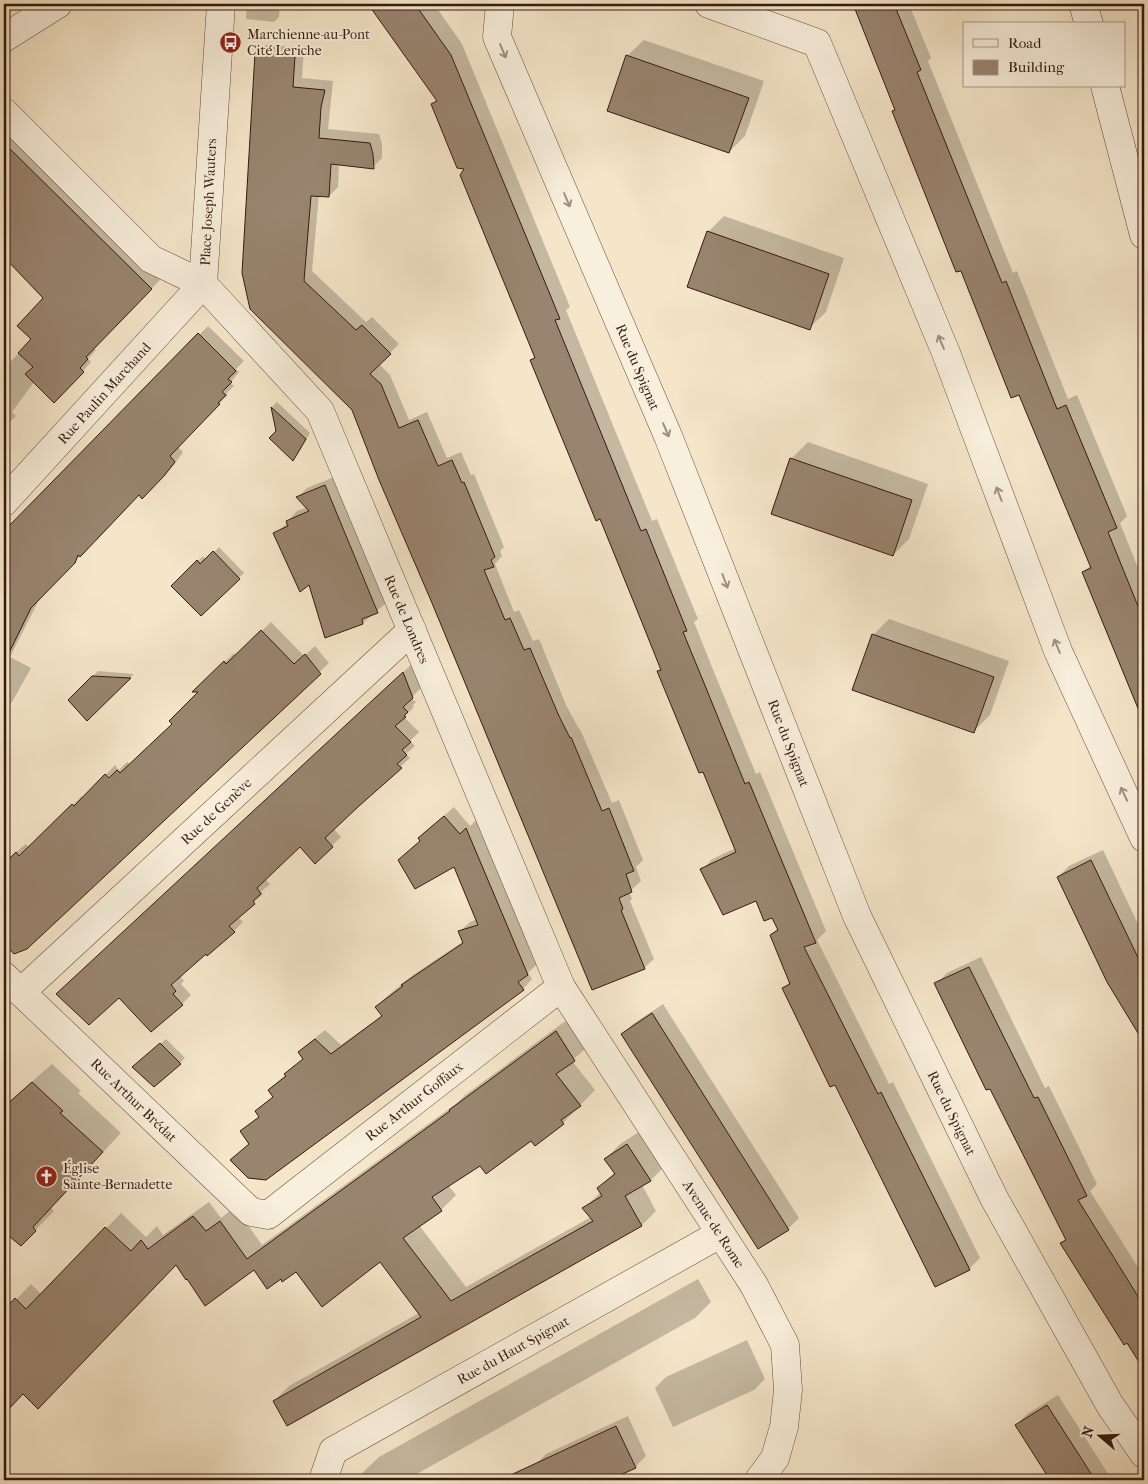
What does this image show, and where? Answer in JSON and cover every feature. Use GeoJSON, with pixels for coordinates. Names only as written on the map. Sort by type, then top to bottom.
{"type":"FeatureCollection","features":[{"type":"Feature","properties":{"kind":"street"},"geometry":{"type":"LineString","coordinates":[[4,38],[58,4]]}},
{"type":"Feature","properties":{"kind":"street","name":"Place Joseph Wauters"},"geometry":{"type":"LineString","coordinates":[[4,112],[151,259],[203,284],[220,4]]}},
{"type":"Feature","properties":{"kind":"street","name":"Rue du Spignat"},"geometry":{"type":"LineString","coordinates":[[500,4],[497,36],[668,436],[857,916],[994,1198],[1110,1405],[1144,1454]]}},
{"type":"Feature","properties":{"kind":"street"},"geometry":{"type":"LineString","coordinates":[[709,4],[763,14],[817,43],[946,353],[1058,651],[1144,838]]}},
{"type":"Feature","properties":{"kind":"street"},"geometry":{"type":"LineString","coordinates":[[1083,4],[1088,22]]}},
{"type":"Feature","properties":{"kind":"street"},"geometry":{"type":"LineString","coordinates":[[1106,88],[1144,235]]}},
{"type":"Feature","properties":{"kind":"street","name":"Rue Paulin Marchand"},"geometry":{"type":"LineString","coordinates":[[4,502],[203,284]]}},
{"type":"Feature","properties":{"kind":"street","name":"Rue de Londres"},"geometry":{"type":"LineString","coordinates":[[203,284],[320,411],[560,987]]}},
{"type":"Feature","properties":{"kind":"street","name":"Rue de Genève"},"geometry":{"type":"LineString","coordinates":[[12,984],[412,630]]}},
{"type":"Feature","properties":{"kind":"street","name":"Rue Arthur Brédat"},"geometry":{"type":"LineString","coordinates":[[12,984],[250,1212],[268,1215]]}},
{"type":"Feature","properties":{"kind":"street","name":"Rue Arthur Goffaux"},"geometry":{"type":"LineString","coordinates":[[268,1215],[560,987]]}},
{"type":"Feature","properties":{"kind":"street","name":"Avenue de Rome"},"geometry":{"type":"LineString","coordinates":[[560,987],[754,1285],[785,1345],[788,1390],[784,1427],[775,1458],[759,1480]]}},
{"type":"Feature","properties":{"kind":"street","name":"Rue du Haut Spignat"},"geometry":{"type":"LineString","coordinates":[[323,1480],[333,1451],[720,1234]]}},
{"type":"Feature","properties":{"kind":"building"},"geometry":{"type":"Polygon","coordinates":[[[368,4],[415,4],[451,55],[560,319],[555,320],[641,531],[646,529],[687,631],[683,632],[745,784],[749,782],[816,943],[804,947],[878,1094],[881,1092],[970,1270],[935,1287],[835,1085],[830,1087],[782,988],[790,984],[770,935],[778,930],[772,918],[764,921],[756,901],[723,915],[700,869],[736,852],[703,772],[699,773],[657,671],[661,670],[600,519],[596,521],[530,360],[535,358],[460,175],[464,169],[457,168],[431,104],[437,101],[368,4]]]}},
{"type":"Feature","properties":{"kind":"building"},"geometry":{"type":"Polygon","coordinates":[[[853,4],[894,4],[921,70],[917,72],[1002,283],[1006,281],[1057,409],[1066,405],[1117,528],[1108,532],[1144,621],[1144,723],[1082,572],[1091,568],[1019,395],[1011,398],[961,271],[956,272],[892,111],[895,110],[853,4]]]}},
{"type":"Feature","properties":{"kind":"building"},"geometry":{"type":"Polygon","coordinates":[[[255,53],[295,56],[293,87],[325,90],[321,107],[319,138],[370,143],[374,169],[331,164],[329,197],[311,196],[304,281],[356,330],[362,325],[391,354],[370,374],[381,384],[399,428],[418,420],[438,466],[452,460],[462,483],[464,482],[495,557],[491,560],[494,567],[484,570],[505,620],[510,618],[524,650],[530,648],[559,716],[571,737],[602,811],[609,808],[634,871],[626,874],[632,892],[619,898],[623,909],[621,910],[645,969],[592,990],[432,603],[379,480],[352,410],[250,309],[242,273],[255,53]]]}},
{"type":"Feature","properties":{"kind":"building"},"geometry":{"type":"Polygon","coordinates":[[[626,55],[749,98],[729,153],[607,111],[626,55]]]}},
{"type":"Feature","properties":{"kind":"building"},"geometry":{"type":"Polygon","coordinates":[[[4,143],[152,289],[86,357],[88,359],[80,368],[84,372],[54,403],[25,374],[33,367],[18,353],[31,339],[17,326],[43,298],[4,257],[4,143]]]}},
{"type":"Feature","properties":{"kind":"building"},"geometry":{"type":"Polygon","coordinates":[[[707,231],[829,274],[810,330],[687,287],[707,231]]]}},
{"type":"Feature","properties":{"kind":"building"},"geometry":{"type":"Polygon","coordinates":[[[198,333],[236,371],[228,379],[232,382],[222,392],[226,395],[218,403],[220,404],[170,456],[175,462],[164,476],[142,499],[139,495],[80,557],[78,555],[75,563],[31,608],[4,663],[4,531],[198,333]]]}},
{"type":"Feature","properties":{"kind":"building"},"geometry":{"type":"Polygon","coordinates":[[[271,407],[306,439],[293,461],[269,438],[276,431],[271,407]]]}},
{"type":"Feature","properties":{"kind":"building"},"geometry":{"type":"Polygon","coordinates":[[[790,458],[912,500],[893,556],[771,514],[790,458]]]}},
{"type":"Feature","properties":{"kind":"building"},"geometry":{"type":"Polygon","coordinates":[[[325,485],[378,613],[362,619],[363,624],[325,638],[309,585],[300,592],[273,533],[288,526],[286,521],[309,511],[296,497],[325,485]]]}},
{"type":"Feature","properties":{"kind":"building"},"geometry":{"type":"Polygon","coordinates":[[[213,551],[240,579],[201,616],[171,586],[197,560],[200,564],[213,551]]]}},
{"type":"Feature","properties":{"kind":"building"},"geometry":{"type":"Polygon","coordinates":[[[261,630],[294,664],[305,654],[321,674],[27,949],[14,954],[4,944],[4,864],[16,852],[19,856],[72,804],[74,806],[105,774],[109,778],[117,770],[120,773],[172,724],[169,721],[198,692],[192,692],[224,661],[226,664],[261,630]]]}},
{"type":"Feature","properties":{"kind":"building"},"geometry":{"type":"Polygon","coordinates":[[[872,634],[994,677],[974,733],[852,690],[872,634]]]}},
{"type":"Feature","properties":{"kind":"building"},"geometry":{"type":"Polygon","coordinates":[[[403,672],[413,698],[403,707],[408,712],[404,716],[406,717],[395,726],[411,742],[402,750],[407,755],[397,764],[402,768],[325,838],[333,847],[315,864],[300,847],[257,888],[261,894],[253,901],[255,904],[229,926],[235,932],[207,956],[206,954],[171,985],[176,991],[173,994],[183,1005],[151,1032],[119,998],[89,1025],[56,994],[403,672]]]}},
{"type":"Feature","properties":{"kind":"building"},"geometry":{"type":"Polygon","coordinates":[[[92,676],[131,678],[87,721],[68,700],[92,676]]]}},
{"type":"Feature","properties":{"kind":"building"},"geometry":{"type":"Polygon","coordinates":[[[444,816],[460,834],[466,828],[528,975],[518,982],[524,990],[266,1180],[248,1178],[230,1160],[249,1144],[240,1131],[259,1117],[255,1111],[273,1097],[268,1090],[303,1059],[298,1052],[315,1039],[331,1054],[382,1016],[375,1007],[403,986],[401,985],[463,943],[458,931],[478,925],[454,867],[415,889],[398,860],[420,841],[418,838],[444,816]]]}},
{"type":"Feature","properties":{"kind":"building"},"geometry":{"type":"Polygon","coordinates":[[[1091,860],[1144,970],[1144,1043],[1107,982],[1057,877],[1091,860]]]}},
{"type":"Feature","properties":{"kind":"building"},"geometry":{"type":"Polygon","coordinates":[[[969,967],[1034,1098],[1038,1097],[1087,1196],[1078,1200],[1144,1306],[1144,1370],[1127,1343],[1124,1345],[1060,1243],[1066,1240],[990,1089],[986,1090],[934,983],[969,967]]]}},
{"type":"Feature","properties":{"kind":"building"},"geometry":{"type":"Polygon","coordinates":[[[652,1013],[789,1230],[758,1249],[621,1034],[652,1013]]]}},
{"type":"Feature","properties":{"kind":"building"},"geometry":{"type":"Polygon","coordinates":[[[556,1031],[575,1061],[556,1074],[581,1106],[561,1120],[564,1124],[535,1146],[531,1141],[486,1174],[480,1166],[432,1197],[442,1211],[403,1238],[451,1301],[593,1221],[582,1208],[602,1196],[597,1188],[615,1174],[604,1159],[627,1144],[651,1181],[625,1196],[642,1226],[287,1426],[273,1401],[421,1317],[380,1262],[322,1307],[296,1272],[282,1282],[281,1279],[267,1289],[254,1270],[205,1306],[176,1265],[38,1409],[23,1394],[4,1414],[4,1310],[15,1298],[26,1309],[105,1227],[131,1251],[141,1240],[148,1249],[193,1216],[206,1231],[220,1221],[247,1259],[556,1031]]]}},
{"type":"Feature","properties":{"kind":"building"},"geometry":{"type":"Polygon","coordinates":[[[160,1043],[181,1064],[154,1087],[132,1067],[160,1043]]]}},
{"type":"Feature","properties":{"kind":"building"},"geometry":{"type":"Polygon","coordinates":[[[32,1082],[63,1111],[60,1113],[103,1152],[33,1227],[36,1231],[21,1246],[4,1232],[4,1107],[32,1082]]]}},
{"type":"Feature","properties":{"kind":"building"},"geometry":{"type":"Polygon","coordinates":[[[1047,1405],[1095,1480],[1050,1480],[1015,1425],[1047,1405]]]}},
{"type":"Feature","properties":{"kind":"building"},"geometry":{"type":"Polygon","coordinates":[[[616,1426],[636,1468],[609,1480],[500,1480],[616,1426]]]}},
{"type":"Feature","properties":{"kind":"place","name":"Marchienne-au-Pont Cité Leriche"},"geometry":{"type":"Point","coordinates":[231,42]}},
{"type":"Feature","properties":{"kind":"place","name":"Église Sainte-Bernadette"},"geometry":{"type":"Point","coordinates":[47,1176]}}]}
